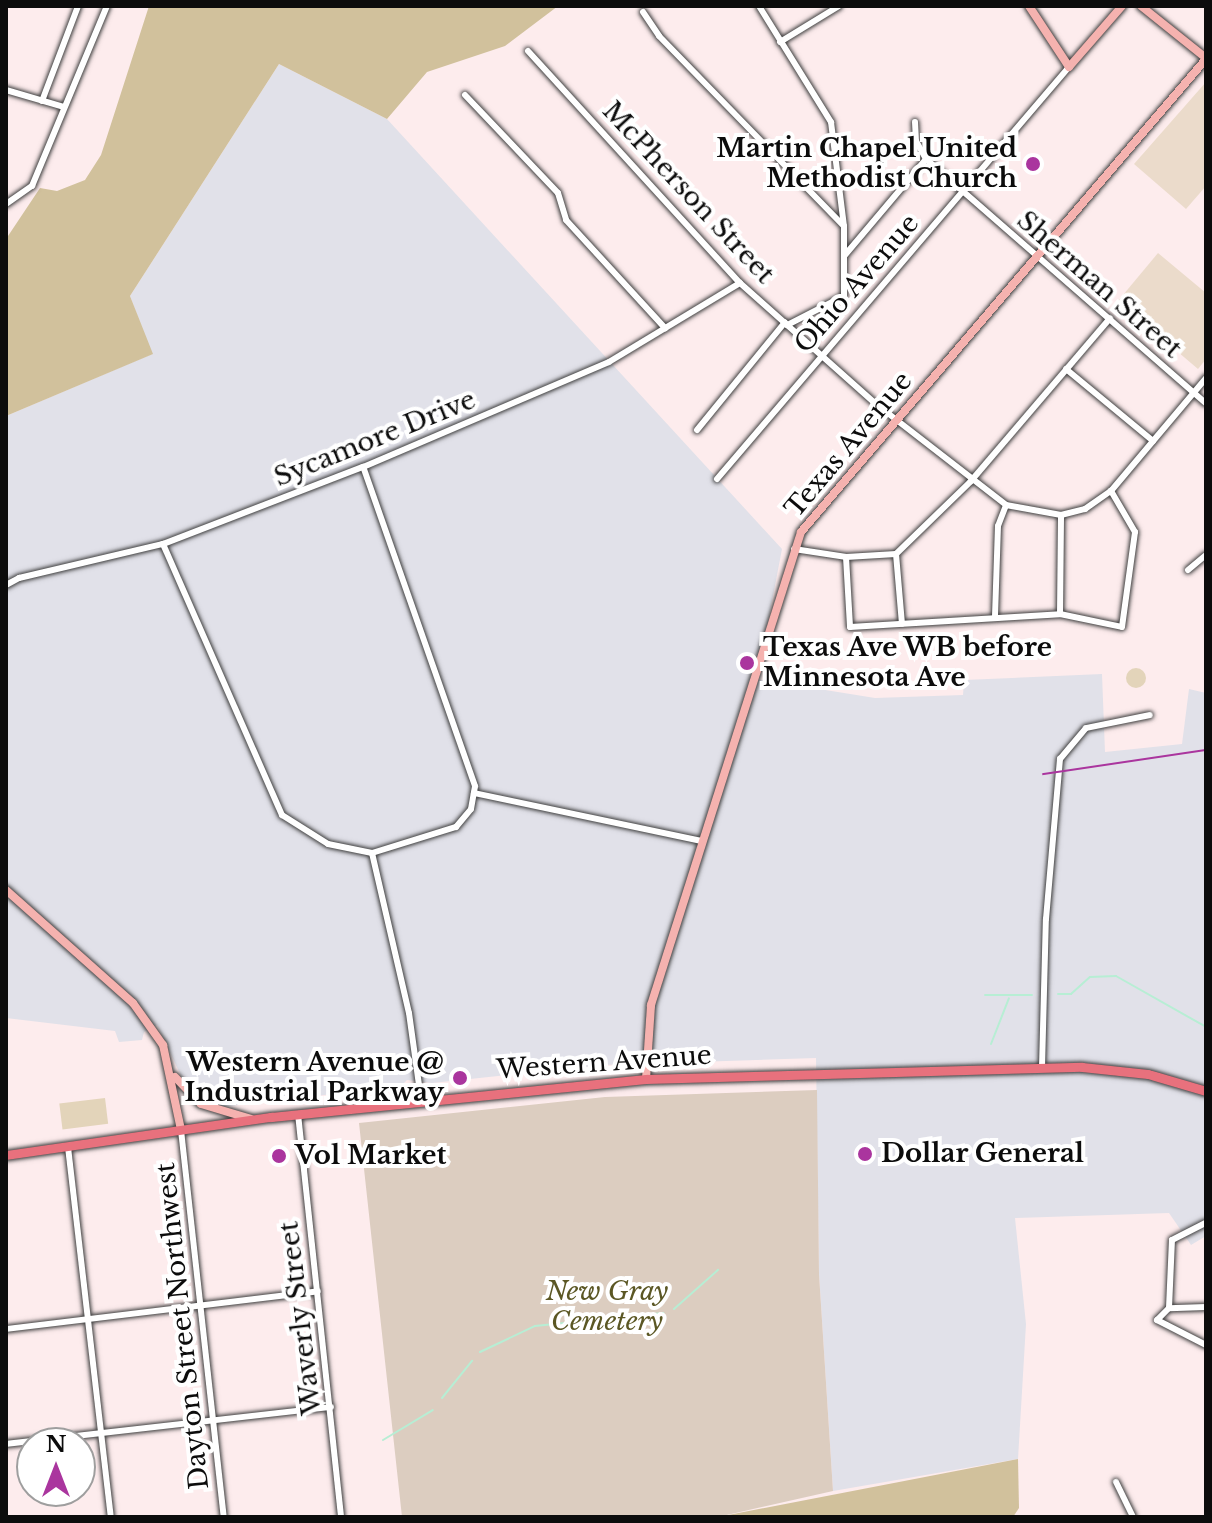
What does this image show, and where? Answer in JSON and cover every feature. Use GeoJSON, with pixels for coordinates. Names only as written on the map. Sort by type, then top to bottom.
{"type":"FeatureCollection","features":[{"type":"Feature","properties":{"kind":"main road","name":"Western Avenue"},"geometry":{"type":"LineString","coordinates":[[6,1155],[252,1119],[646,1079],[1042,1067],[1129,1071],[1206,1091]]}},
{"type":"Feature","properties":{"kind":"street"},"geometry":{"type":"LineString","coordinates":[[42,101],[78,6]]}},
{"type":"Feature","properties":{"kind":"street"},"geometry":{"type":"LineString","coordinates":[[6,204],[32,186],[107,6]]}},
{"type":"Feature","properties":{"kind":"street"},"geometry":{"type":"LineString","coordinates":[[697,430],[786,323],[844,296],[844,226],[831,122],[759,6]]}},
{"type":"Feature","properties":{"kind":"street"},"geometry":{"type":"LineString","coordinates":[[780,42],[839,6]]}},
{"type":"Feature","properties":{"kind":"street"},"geometry":{"type":"LineString","coordinates":[[1029,6],[1069,67]]}},
{"type":"Feature","properties":{"kind":"street","name":"Ohio Avenue"},"geometry":{"type":"LineString","coordinates":[[717,479],[1122,6]]}},
{"type":"Feature","properties":{"kind":"street"},"geometry":{"type":"LineString","coordinates":[[1141,6],[1206,59]]}},
{"type":"Feature","properties":{"kind":"street"},"geometry":{"type":"LineString","coordinates":[[643,12],[659,36],[844,226]]}},
{"type":"Feature","properties":{"kind":"street","name":"McPherson Street"},"geometry":{"type":"LineString","coordinates":[[528,51],[740,283],[971,481],[1006,505]]}},
{"type":"Feature","properties":{"kind":"street","name":"Texas Avenue"},"geometry":{"type":"LineString","coordinates":[[646,1079],[651,1005],[794,549],[809,520],[1206,59]]}},
{"type":"Feature","properties":{"kind":"street"},"geometry":{"type":"LineString","coordinates":[[6,90],[64,107]]}},
{"type":"Feature","properties":{"kind":"street"},"geometry":{"type":"LineString","coordinates":[[465,95],[558,193],[566,220],[665,328]]}},
{"type":"Feature","properties":{"kind":"street"},"geometry":{"type":"LineString","coordinates":[[845,255],[926,159],[916,141],[915,122]]}},
{"type":"Feature","properties":{"kind":"street","name":"Sherman Street"},"geometry":{"type":"LineString","coordinates":[[926,159],[1206,403]]}},
{"type":"Feature","properties":{"kind":"street","name":"Sycamore Drive"},"geometry":{"type":"LineString","coordinates":[[6,585],[163,544],[363,467],[609,362],[740,283]]}},
{"type":"Feature","properties":{"kind":"street"},"geometry":{"type":"LineString","coordinates":[[794,549],[846,557],[896,554],[971,481],[1110,318]]}},
{"type":"Feature","properties":{"kind":"street"},"geometry":{"type":"LineString","coordinates":[[1066,369],[1153,441]]}},
{"type":"Feature","properties":{"kind":"street"},"geometry":{"type":"LineString","coordinates":[[995,616],[998,526],[1006,505],[1061,515],[1085,509],[1111,491],[1206,378]]}},
{"type":"Feature","properties":{"kind":"street"},"geometry":{"type":"LineString","coordinates":[[163,544],[273,804],[310,836],[372,853],[456,827],[471,809],[474,793],[363,467]]}},
{"type":"Feature","properties":{"kind":"street"},"geometry":{"type":"LineString","coordinates":[[846,557],[850,627],[1060,614],[1122,627],[1135,532],[1111,491]]}},
{"type":"Feature","properties":{"kind":"street"},"geometry":{"type":"LineString","coordinates":[[1060,614],[1061,515]]}},
{"type":"Feature","properties":{"kind":"street"},"geometry":{"type":"LineString","coordinates":[[896,554],[902,624]]}},
{"type":"Feature","properties":{"kind":"street"},"geometry":{"type":"LineString","coordinates":[[1188,570],[1206,555]]}},
{"type":"Feature","properties":{"kind":"street"},"geometry":{"type":"LineString","coordinates":[[1042,1067],[1046,919],[1060,759],[1086,728],[1150,715]]}},
{"type":"Feature","properties":{"kind":"street"},"geometry":{"type":"LineString","coordinates":[[474,793],[701,841]]}},
{"type":"Feature","properties":{"kind":"street"},"geometry":{"type":"LineString","coordinates":[[372,853],[409,1013],[421,1100]]}},
{"type":"Feature","properties":{"kind":"street"},"geometry":{"type":"LineString","coordinates":[[6,890],[133,1003],[163,1045],[172,1073],[181,1130]]}},
{"type":"Feature","properties":{"kind":"street"},"geometry":{"type":"LineString","coordinates":[[172,1073],[201,1104],[252,1119]]}},
{"type":"Feature","properties":{"kind":"street","name":"Waverly Street"},"geometry":{"type":"LineString","coordinates":[[298,1114],[341,1517]]}},
{"type":"Feature","properties":{"kind":"street","name":"Dayton Street Northwest"},"geometry":{"type":"LineString","coordinates":[[181,1130],[203,1305],[224,1517]]}},
{"type":"Feature","properties":{"kind":"street"},"geometry":{"type":"LineString","coordinates":[[68,1147],[111,1517]]}},
{"type":"Feature","properties":{"kind":"street"},"geometry":{"type":"LineString","coordinates":[[1206,1223],[1172,1240],[1169,1308],[1157,1320],[1206,1345]]}},
{"type":"Feature","properties":{"kind":"street"},"geometry":{"type":"LineString","coordinates":[[6,1329],[318,1291]]}},
{"type":"Feature","properties":{"kind":"street"},"geometry":{"type":"LineString","coordinates":[[1169,1308],[1206,1307]]}},
{"type":"Feature","properties":{"kind":"street"},"geometry":{"type":"LineString","coordinates":[[6,1444],[331,1407]]}},
{"type":"Feature","properties":{"kind":"street"},"geometry":{"type":"LineString","coordinates":[[1116,1482],[1133,1517]]}},
{"type":"Feature","properties":{"kind":"shaded area"},"geometry":{"type":"Polygon","coordinates":[[[149,6],[558,6],[505,46],[427,72],[387,119],[279,64],[130,296],[153,354],[6,416],[6,239],[40,188],[57,191],[85,180],[101,155],[149,6]]]}},
{"type":"Feature","properties":{"kind":"shaded area"},"geometry":{"type":"Polygon","coordinates":[[[279,64],[387,119],[782,549],[757,679],[875,698],[963,695],[964,680],[1102,674],[1105,752],[1182,744],[1189,689],[1206,693],[1206,1236],[1191,1245],[1169,1213],[1015,1218],[1026,1324],[1018,1459],[833,1491],[819,1274],[816,1058],[604,1065],[432,1083],[407,1080],[401,1086],[221,1107],[203,1101],[184,1082],[157,1025],[144,1032],[142,1040],[119,1042],[115,1031],[6,1018],[6,416],[152,354],[130,296],[279,64]]]}},
{"type":"Feature","properties":{"kind":"shaded area"},"geometry":{"type":"Polygon","coordinates":[[[1206,82],[1206,186],[1186,209],[1134,164],[1206,82]]]}},
{"type":"Feature","properties":{"kind":"shaded area"},"geometry":{"type":"Polygon","coordinates":[[[1158,253],[1206,293],[1206,359],[1198,369],[1118,301],[1158,253]]]}},
{"type":"Feature","properties":{"kind":"shaded area"},"geometry":{"type":"Polygon","coordinates":[[[1136,668],[1143,671],[1146,678],[1143,685],[1136,688],[1129,685],[1126,678],[1129,671],[1136,668]]]}},
{"type":"Feature","properties":{"kind":"shaded area"},"geometry":{"type":"Polygon","coordinates":[[[105,1098],[108,1124],[63,1129],[59,1104],[105,1098]]]}},
{"type":"Feature","properties":{"kind":"shaded area"},"geometry":{"type":"Polygon","coordinates":[[[1018,1459],[1019,1508],[1013,1517],[718,1517],[1018,1459]]]}},
{"type":"Feature","properties":{"kind":"green space","name":"New Gray Cemetery"},"geometry":{"type":"Polygon","coordinates":[[[817,1090],[819,1274],[833,1491],[718,1517],[402,1517],[359,1123],[605,1097],[817,1090]]]}},
{"type":"Feature","properties":{"kind":"waterway"},"geometry":{"type":"LineString","coordinates":[[1058,994],[1071,994],[1090,977],[1116,976],[1206,1027]]}},
{"type":"Feature","properties":{"kind":"waterway"},"geometry":{"type":"LineString","coordinates":[[985,995],[1032,995]]}},
{"type":"Feature","properties":{"kind":"waterway"},"geometry":{"type":"LineString","coordinates":[[991,1044],[1009,998]]}},
{"type":"Feature","properties":{"kind":"waterway"},"geometry":{"type":"LineString","coordinates":[[674,1309],[718,1270]]}},
{"type":"Feature","properties":{"kind":"waterway"},"geometry":{"type":"LineString","coordinates":[[480,1352],[535,1326],[663,1313]]}},
{"type":"Feature","properties":{"kind":"waterway"},"geometry":{"type":"LineString","coordinates":[[442,1398],[472,1361]]}},
{"type":"Feature","properties":{"kind":"waterway"},"geometry":{"type":"LineString","coordinates":[[383,1440],[433,1410]]}},
{"type":"Feature","properties":{"kind":"railway"},"geometry":{"type":"LineString","coordinates":[[1043,774],[1206,750]]}},
{"type":"Feature","properties":{"kind":"place","name":"Martin Chapel United Methodist Church"},"geometry":{"type":"Point","coordinates":[1033,164]}},
{"type":"Feature","properties":{"kind":"place","name":"Texas Ave WB before Minnesota Ave"},"geometry":{"type":"Point","coordinates":[747,663]}},
{"type":"Feature","properties":{"kind":"place","name":"Western Avenue @ Industrial Parkway"},"geometry":{"type":"Point","coordinates":[460,1078]}},
{"type":"Feature","properties":{"kind":"place","name":"Dollar General"},"geometry":{"type":"Point","coordinates":[865,1154]}},
{"type":"Feature","properties":{"kind":"place","name":"Vol Market"},"geometry":{"type":"Point","coordinates":[279,1156]}}]}
